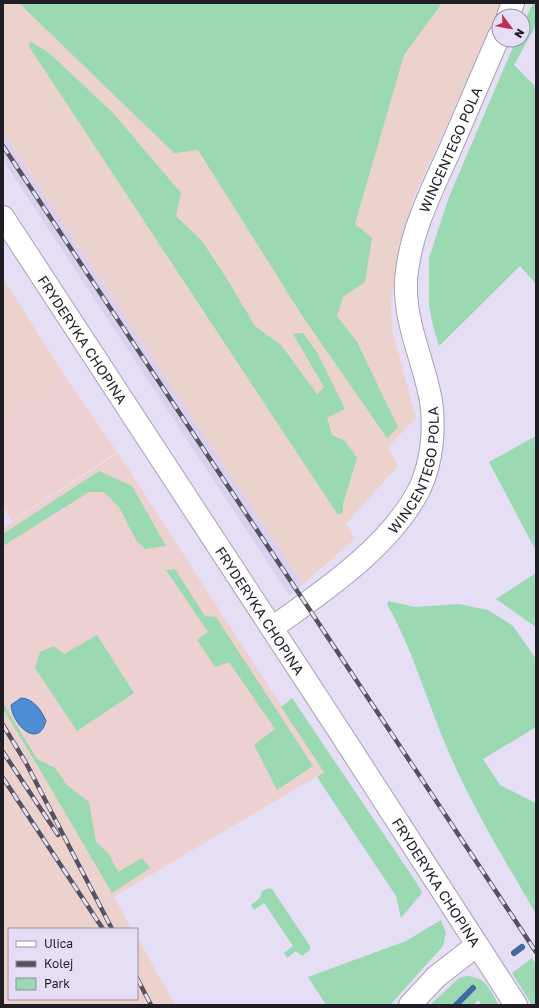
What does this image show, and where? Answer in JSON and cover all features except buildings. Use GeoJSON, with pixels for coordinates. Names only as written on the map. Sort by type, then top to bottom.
{"type":"FeatureCollection","features":[{"type":"Feature","properties":{"kind":"street","name":"WINCENTEGO POLA"},"geometry":{"type":"LineString","coordinates":[[272,628],[320,594],[365,556],[405,512],[420,488],[429,460],[433,431],[431,402],[407,309],[406,282],[411,242],[425,204],[494,48]]}},
{"type":"Feature","properties":{"kind":"street","name":"FRYDERYKA CHOPINA"},"geometry":{"type":"LineString","coordinates":[[3,217],[272,628],[358,764],[516,1005]]}},
{"type":"Feature","properties":{"kind":"street"},"geometry":{"type":"LineString","coordinates":[[410,1005],[436,977],[477,945]]}},
{"type":"Feature","properties":{"kind":"shaded area"},"geometry":{"type":"Polygon","coordinates":[[[3,3],[502,3],[500,8],[491,8],[491,27],[413,199],[396,270],[391,302],[392,330],[416,418],[388,447],[398,466],[346,524],[355,539],[303,584],[3,133],[3,3]]]}},
{"type":"Feature","properties":{"kind":"shaded area"},"geometry":{"type":"Polygon","coordinates":[[[3,133],[303,584],[289,595],[3,160],[3,133]]]}},
{"type":"Feature","properties":{"kind":"shaded area"},"geometry":{"type":"Polygon","coordinates":[[[3,278],[64,375],[3,416],[3,278]]]}},
{"type":"Feature","properties":{"kind":"shaded area"},"geometry":{"type":"Polygon","coordinates":[[[64,375],[117,452],[12,521],[3,506],[3,416],[64,375]]]}},
{"type":"Feature","properties":{"kind":"shaded area"},"geometry":{"type":"Polygon","coordinates":[[[118,453],[324,772],[110,899],[35,763],[3,714],[3,528],[118,453]]]}},
{"type":"Feature","properties":{"kind":"shaded area"},"geometry":{"type":"Polygon","coordinates":[[[3,714],[35,763],[110,899],[114,897],[131,928],[8,928],[8,1000],[138,1000],[138,939],[175,1005],[3,1005],[3,714]]]}},
{"type":"Feature","properties":{"kind":"green space"},"geometry":{"type":"Polygon","coordinates":[[[19,3],[442,3],[404,55],[355,224],[372,238],[365,282],[343,297],[337,316],[357,342],[398,427],[387,438],[303,317],[198,150],[174,153],[19,3]]]}},
{"type":"Feature","properties":{"kind":"green space"},"geometry":{"type":"Polygon","coordinates":[[[533,3],[536,3],[536,25],[531,34],[531,8],[533,3]]]}},
{"type":"Feature","properties":{"kind":"green space"},"geometry":{"type":"Polygon","coordinates":[[[31,42],[48,52],[113,113],[181,193],[176,216],[202,241],[229,282],[255,326],[281,345],[317,394],[324,387],[293,334],[303,333],[318,354],[345,409],[327,418],[332,435],[345,441],[357,458],[343,504],[343,512],[338,515],[28,45],[31,42]]]}},
{"type":"Feature","properties":{"kind":"green space"},"geometry":{"type":"Polygon","coordinates":[[[513,48],[523,48],[514,65],[536,87],[536,284],[520,266],[439,346],[429,305],[429,258],[449,197],[513,48]]]}},
{"type":"Feature","properties":{"kind":"green space"},"geometry":{"type":"Polygon","coordinates":[[[536,436],[536,551],[489,462],[536,436]]]}},
{"type":"Feature","properties":{"kind":"green space"},"geometry":{"type":"Polygon","coordinates":[[[99,471],[132,486],[166,546],[145,549],[136,540],[119,507],[104,492],[89,492],[3,546],[3,534],[99,471]]]}},
{"type":"Feature","properties":{"kind":"green space"},"geometry":{"type":"Polygon","coordinates":[[[175,569],[205,616],[216,617],[313,766],[277,790],[254,745],[275,729],[229,662],[215,667],[197,640],[208,632],[166,570],[175,569]]]}},
{"type":"Feature","properties":{"kind":"green space"},"geometry":{"type":"Polygon","coordinates":[[[536,573],[536,627],[496,599],[536,573]]]}},
{"type":"Feature","properties":{"kind":"green space"},"geometry":{"type":"Polygon","coordinates":[[[388,601],[415,607],[459,604],[488,610],[513,626],[536,659],[536,727],[483,759],[500,785],[536,803],[536,914],[491,836],[459,775],[397,622],[387,604],[388,601]]]}},
{"type":"Feature","properties":{"kind":"green space"},"geometry":{"type":"Polygon","coordinates":[[[97,635],[134,693],[77,731],[35,668],[40,652],[54,646],[64,654],[97,635]]]}},
{"type":"Feature","properties":{"kind":"green space"},"geometry":{"type":"Polygon","coordinates":[[[292,698],[422,893],[401,918],[396,896],[317,777],[324,772],[281,707],[292,698]]]}},
{"type":"Feature","properties":{"kind":"green space"},"geometry":{"type":"Polygon","coordinates":[[[3,703],[37,759],[55,768],[67,785],[89,802],[96,842],[109,854],[118,872],[142,858],[150,868],[112,893],[3,709],[3,703]]]}},
{"type":"Feature","properties":{"kind":"green space"},"geometry":{"type":"Polygon","coordinates":[[[269,888],[272,889],[310,946],[310,950],[302,956],[296,951],[287,958],[284,953],[293,946],[264,903],[254,910],[251,905],[260,898],[262,891],[269,888]]]}},
{"type":"Feature","properties":{"kind":"green space"},"geometry":{"type":"Polygon","coordinates":[[[441,920],[446,933],[443,946],[390,1005],[326,1005],[308,977],[406,941],[441,920]]]}},
{"type":"Feature","properties":{"kind":"green space"},"geometry":{"type":"Polygon","coordinates":[[[532,958],[536,964],[536,1005],[532,1005],[512,973],[532,958]]]}},
{"type":"Feature","properties":{"kind":"green space"},"geometry":{"type":"Polygon","coordinates":[[[467,976],[479,979],[487,985],[499,1005],[482,1005],[478,1000],[473,1005],[430,1005],[459,978],[467,976]]]}},
{"type":"Feature","properties":{"kind":"water"},"geometry":{"type":"Polygon","coordinates":[[[21,698],[29,700],[33,703],[39,709],[46,721],[42,729],[37,733],[32,734],[20,726],[12,712],[11,705],[21,698]]]}},
{"type":"Feature","properties":{"kind":"waterway"},"geometry":{"type":"LineString","coordinates":[[514,953],[522,947]]}},
{"type":"Feature","properties":{"kind":"waterway"},"geometry":{"type":"LineString","coordinates":[[456,1005],[473,988]]}},
{"type":"Feature","properties":{"kind":"railway"},"geometry":{"type":"LineString","coordinates":[[3,146],[536,952]]}},
{"type":"Feature","properties":{"kind":"railway"},"geometry":{"type":"LineString","coordinates":[[3,725],[26,763],[111,928]]}},
{"type":"Feature","properties":{"kind":"railway"},"geometry":{"type":"LineString","coordinates":[[3,752],[58,835]]}},
{"type":"Feature","properties":{"kind":"railway"},"geometry":{"type":"LineString","coordinates":[[3,778],[102,928]]}},
{"type":"Feature","properties":{"kind":"railway"},"geometry":{"type":"LineString","coordinates":[[138,980],[151,1005]]}}]}
